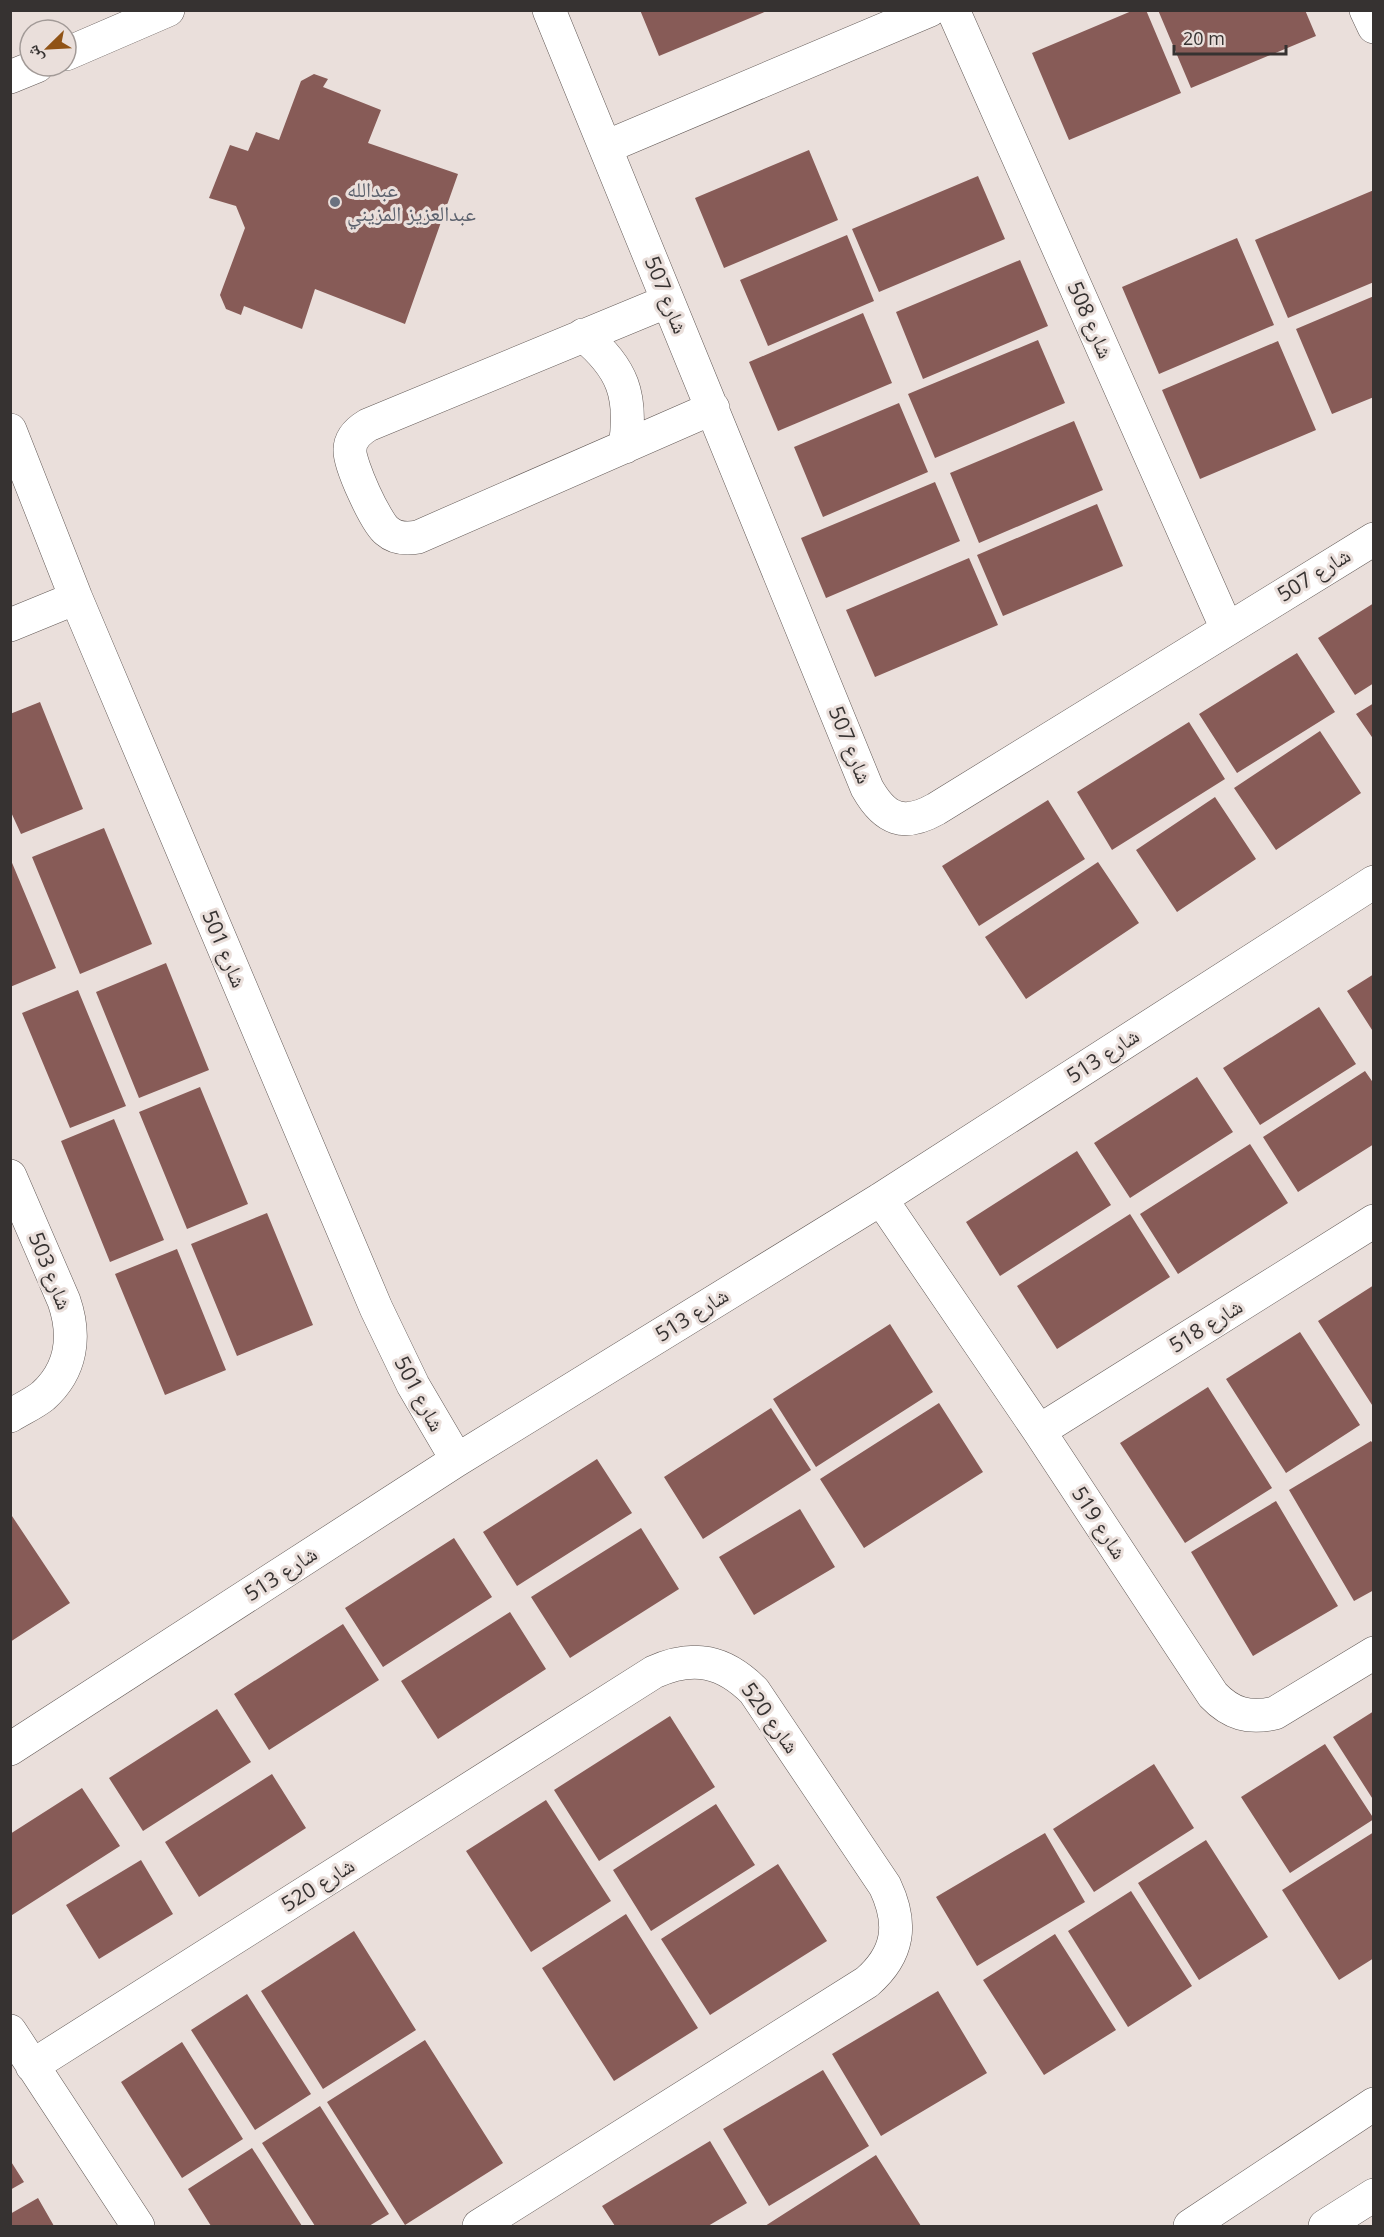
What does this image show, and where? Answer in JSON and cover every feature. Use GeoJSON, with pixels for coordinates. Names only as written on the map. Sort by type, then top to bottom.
{"type":"FeatureCollection","features":[{"type":"Feature","properties":{"kind":"street","name":"شارع 507"},"geometry":{"type":"LineString","coordinates":[[549,10],[867,788],[884,812],[897,818],[911,819],[924,816],[1374,539]]}},
{"type":"Feature","properties":{"kind":"street"},"geometry":{"type":"LineString","coordinates":[[606,147],[930,10]]}},
{"type":"Feature","properties":{"kind":"street","name":"شارع 508"},"geometry":{"type":"LineString","coordinates":[[953,10],[1227,629]]}},
{"type":"Feature","properties":{"kind":"street"},"geometry":{"type":"LineString","coordinates":[[1366,10],[1374,27]]}},
{"type":"Feature","properties":{"kind":"street"},"geometry":{"type":"LineString","coordinates":[[78,49],[167,11]]}},
{"type":"Feature","properties":{"kind":"street"},"geometry":{"type":"LineString","coordinates":[[668,301],[368,425],[358,431],[352,440],[350,451],[352,463],[381,526],[396,537],[418,537],[713,408]]}},
{"type":"Feature","properties":{"kind":"street"},"geometry":{"type":"LineString","coordinates":[[584,335],[603,351],[618,372],[626,396],[629,421],[625,447]]}},
{"type":"Feature","properties":{"kind":"street","name":"شارع 501"},"geometry":{"type":"LineString","coordinates":[[10,430],[76,598],[376,1308],[413,1385],[457,1460]]}},
{"type":"Feature","properties":{"kind":"street"},"geometry":{"type":"LineString","coordinates":[[10,625],[76,598]]}},
{"type":"Feature","properties":{"kind":"street","name":"شارع 513"},"geometry":{"type":"LineString","coordinates":[[10,1749],[457,1460],[881,1199],[1374,882]]}},
{"type":"Feature","properties":{"kind":"street","name":"شارع 503"},"geometry":{"type":"LineString","coordinates":[[10,1176],[64,1301],[70,1319],[71,1338],[68,1357],[62,1372],[52,1386],[41,1397],[10,1416]]}},
{"type":"Feature","properties":{"kind":"street","name":"شارع 519"},"geometry":{"type":"LineString","coordinates":[[881,1199],[1039,1431],[1213,1695],[1232,1711],[1260,1717],[1289,1706],[1374,1653]]}},
{"type":"Feature","properties":{"kind":"street","name":"شارع 518"},"geometry":{"type":"LineString","coordinates":[[1039,1431],[1374,1221]]}},
{"type":"Feature","properties":{"kind":"street","name":"شارع 520"},"geometry":{"type":"LineString","coordinates":[[32,2066],[654,1672],[670,1664],[689,1662],[708,1663],[725,1668],[741,1678],[754,1691],[885,1886],[896,1920],[895,1938],[890,1955],[880,1970],[867,1982],[479,2226]]}},
{"type":"Feature","properties":{"kind":"street"},"geometry":{"type":"LineString","coordinates":[[10,2031],[138,2226]]}},
{"type":"Feature","properties":{"kind":"street"},"geometry":{"type":"LineString","coordinates":[[1190,2226],[1374,2104]]}},
{"type":"Feature","properties":{"kind":"street"},"geometry":{"type":"LineString","coordinates":[[1325,2226],[1374,2194]]}},
{"type":"Feature","properties":{"kind":"building"},"geometry":{"type":"Polygon","coordinates":[[[640,10],[767,10],[767,11],[659,56],[640,10]]]}},
{"type":"Feature","properties":{"kind":"building"},"geometry":{"type":"Polygon","coordinates":[[[1134,10],[1146,10],[1181,93],[1069,140],[1032,53],[1134,10]]]}},
{"type":"Feature","properties":{"kind":"building"},"geometry":{"type":"Polygon","coordinates":[[[1158,10],[1305,10],[1316,36],[1191,88],[1158,10]]]}},
{"type":"Feature","properties":{"kind":"building","name":"عبدالله عبدالعزيز المزيني"},"geometry":{"type":"Polygon","coordinates":[[[314,74],[328,79],[323,87],[381,110],[368,143],[458,174],[405,324],[315,289],[302,329],[244,306],[241,315],[226,309],[220,295],[245,228],[236,206],[209,198],[230,145],[248,151],[256,132],[279,140],[301,81],[314,74]]]}},
{"type":"Feature","properties":{"kind":"building"},"geometry":{"type":"Polygon","coordinates":[[[809,150],[838,220],[724,268],[695,198],[809,150]]]}},
{"type":"Feature","properties":{"kind":"building"},"geometry":{"type":"Polygon","coordinates":[[[978,176],[1005,239],[879,292],[852,229],[978,176]]]}},
{"type":"Feature","properties":{"kind":"building"},"geometry":{"type":"Polygon","coordinates":[[[1374,190],[1374,282],[1288,318],[1255,240],[1374,190]]]}},
{"type":"Feature","properties":{"kind":"building"},"geometry":{"type":"Polygon","coordinates":[[[847,235],[874,301],[768,346],[740,280],[847,235]]]}},
{"type":"Feature","properties":{"kind":"building"},"geometry":{"type":"Polygon","coordinates":[[[1237,238],[1274,325],[1159,374],[1122,287],[1237,238]]]}},
{"type":"Feature","properties":{"kind":"building"},"geometry":{"type":"Polygon","coordinates":[[[1020,260],[1048,326],[923,379],[896,312],[1020,260]]]}},
{"type":"Feature","properties":{"kind":"building"},"geometry":{"type":"Polygon","coordinates":[[[1374,296],[1374,397],[1332,414],[1296,329],[1374,296]]]}},
{"type":"Feature","properties":{"kind":"building"},"geometry":{"type":"Polygon","coordinates":[[[863,313],[892,383],[778,431],[749,362],[863,313]]]}},
{"type":"Feature","properties":{"kind":"building"},"geometry":{"type":"Polygon","coordinates":[[[1038,340],[1065,403],[935,458],[908,394],[1038,340]]]}},
{"type":"Feature","properties":{"kind":"building"},"geometry":{"type":"Polygon","coordinates":[[[1278,341],[1316,430],[1200,479],[1162,390],[1278,341]]]}},
{"type":"Feature","properties":{"kind":"building"},"geometry":{"type":"Polygon","coordinates":[[[899,403],[928,472],[823,517],[794,447],[899,403]]]}},
{"type":"Feature","properties":{"kind":"building"},"geometry":{"type":"Polygon","coordinates":[[[1074,421],[1103,490],[979,543],[950,473],[1074,421]]]}},
{"type":"Feature","properties":{"kind":"building"},"geometry":{"type":"Polygon","coordinates":[[[935,482],[960,541],[826,598],[801,538],[935,482]]]}},
{"type":"Feature","properties":{"kind":"building"},"geometry":{"type":"Polygon","coordinates":[[[1097,504],[1123,566],[1003,616],[977,555],[1097,504]]]}},
{"type":"Feature","properties":{"kind":"building"},"geometry":{"type":"Polygon","coordinates":[[[969,558],[998,625],[875,677],[846,610],[969,558]]]}},
{"type":"Feature","properties":{"kind":"building"},"geometry":{"type":"Polygon","coordinates":[[[1374,603],[1374,683],[1355,695],[1318,638],[1374,603]]]}},
{"type":"Feature","properties":{"kind":"building"},"geometry":{"type":"Polygon","coordinates":[[[1297,653],[1335,712],[1237,773],[1199,714],[1297,653]]]}},
{"type":"Feature","properties":{"kind":"building"},"geometry":{"type":"Polygon","coordinates":[[[40,702],[83,809],[21,834],[10,810],[10,714],[40,702]]]}},
{"type":"Feature","properties":{"kind":"building"},"geometry":{"type":"Polygon","coordinates":[[[1374,703],[1374,740],[1356,714],[1374,703]]]}},
{"type":"Feature","properties":{"kind":"building"},"geometry":{"type":"Polygon","coordinates":[[[1189,722],[1225,779],[1112,850],[1077,792],[1189,722]]]}},
{"type":"Feature","properties":{"kind":"building"},"geometry":{"type":"Polygon","coordinates":[[[1320,731],[1361,793],[1276,850],[1234,788],[1320,731]]]}},
{"type":"Feature","properties":{"kind":"building"},"geometry":{"type":"Polygon","coordinates":[[[1215,797],[1256,859],[1177,912],[1136,850],[1215,797]]]}},
{"type":"Feature","properties":{"kind":"building"},"geometry":{"type":"Polygon","coordinates":[[[1048,800],[1085,859],[979,926],[942,866],[1048,800]]]}},
{"type":"Feature","properties":{"kind":"building"},"geometry":{"type":"Polygon","coordinates":[[[104,828],[152,944],[80,974],[32,857],[104,828]]]}},
{"type":"Feature","properties":{"kind":"building"},"geometry":{"type":"Polygon","coordinates":[[[10,858],[56,968],[10,987],[10,858]]]}},
{"type":"Feature","properties":{"kind":"building"},"geometry":{"type":"Polygon","coordinates":[[[1098,862],[1139,923],[1026,999],[985,937],[1098,862]]]}},
{"type":"Feature","properties":{"kind":"building"},"geometry":{"type":"Polygon","coordinates":[[[166,963],[209,1070],[139,1098],[96,992],[166,963]]]}},
{"type":"Feature","properties":{"kind":"building"},"geometry":{"type":"Polygon","coordinates":[[[1374,974],[1374,1033],[1347,991],[1374,974]]]}},
{"type":"Feature","properties":{"kind":"building"},"geometry":{"type":"Polygon","coordinates":[[[78,990],[126,1106],[70,1128],[22,1013],[78,990]]]}},
{"type":"Feature","properties":{"kind":"building"},"geometry":{"type":"Polygon","coordinates":[[[1319,1007],[1356,1064],[1260,1125],[1223,1068],[1319,1007]]]}},
{"type":"Feature","properties":{"kind":"building"},"geometry":{"type":"Polygon","coordinates":[[[1365,1071],[1374,1084],[1374,1144],[1298,1192],[1263,1137],[1365,1071]]]}},
{"type":"Feature","properties":{"kind":"building"},"geometry":{"type":"Polygon","coordinates":[[[1197,1077],[1233,1132],[1130,1198],[1094,1143],[1197,1077]]]}},
{"type":"Feature","properties":{"kind":"building"},"geometry":{"type":"Polygon","coordinates":[[[200,1087],[248,1204],[187,1229],[139,1112],[200,1087]]]}},
{"type":"Feature","properties":{"kind":"building"},"geometry":{"type":"Polygon","coordinates":[[[114,1119],[164,1240],[110,1262],[61,1141],[114,1119]]]}},
{"type":"Feature","properties":{"kind":"building"},"geometry":{"type":"Polygon","coordinates":[[[1250,1144],[1288,1203],[1178,1274],[1140,1214],[1250,1144]]]}},
{"type":"Feature","properties":{"kind":"building"},"geometry":{"type":"Polygon","coordinates":[[[1077,1151],[1111,1205],[1000,1276],[966,1222],[1077,1151]]]}},
{"type":"Feature","properties":{"kind":"building"},"geometry":{"type":"Polygon","coordinates":[[[267,1213],[313,1325],[237,1356],[191,1244],[267,1213]]]}},
{"type":"Feature","properties":{"kind":"building"},"geometry":{"type":"Polygon","coordinates":[[[1130,1214],[1170,1277],[1057,1349],[1017,1286],[1130,1214]]]}},
{"type":"Feature","properties":{"kind":"building"},"geometry":{"type":"Polygon","coordinates":[[[177,1249],[226,1370],[165,1395],[115,1274],[177,1249]]]}},
{"type":"Feature","properties":{"kind":"building"},"geometry":{"type":"Polygon","coordinates":[[[1374,1285],[1374,1408],[1318,1321],[1374,1285]]]}},
{"type":"Feature","properties":{"kind":"building"},"geometry":{"type":"Polygon","coordinates":[[[890,1324],[933,1392],[816,1467],[773,1399],[890,1324]]]}},
{"type":"Feature","properties":{"kind":"building"},"geometry":{"type":"Polygon","coordinates":[[[1300,1332],[1360,1425],[1286,1473],[1226,1379],[1300,1332]]]}},
{"type":"Feature","properties":{"kind":"building"},"geometry":{"type":"Polygon","coordinates":[[[1208,1387],[1272,1488],[1185,1543],[1120,1443],[1208,1387]]]}},
{"type":"Feature","properties":{"kind":"building"},"geometry":{"type":"Polygon","coordinates":[[[939,1403],[983,1472],[864,1548],[820,1479],[939,1403]]]}},
{"type":"Feature","properties":{"kind":"building"},"geometry":{"type":"Polygon","coordinates":[[[771,1408],[811,1470],[703,1539],[664,1477],[771,1408]]]}},
{"type":"Feature","properties":{"kind":"building"},"geometry":{"type":"Polygon","coordinates":[[[1371,1441],[1374,1445],[1374,1590],[1354,1601],[1289,1490],[1371,1441]]]}},
{"type":"Feature","properties":{"kind":"building"},"geometry":{"type":"Polygon","coordinates":[[[597,1459],[632,1513],[517,1586],[483,1532],[597,1459]]]}},
{"type":"Feature","properties":{"kind":"building"},"geometry":{"type":"Polygon","coordinates":[[[1276,1501],[1338,1606],[1253,1656],[1191,1552],[1276,1501]]]}},
{"type":"Feature","properties":{"kind":"building"},"geometry":{"type":"Polygon","coordinates":[[[800,1509],[835,1567],[754,1615],[719,1557],[800,1509]]]}},
{"type":"Feature","properties":{"kind":"building"},"geometry":{"type":"Polygon","coordinates":[[[10,1513],[70,1603],[10,1642],[10,1513]]]}},
{"type":"Feature","properties":{"kind":"building"},"geometry":{"type":"Polygon","coordinates":[[[641,1528],[679,1589],[570,1658],[531,1597],[641,1528]]]}},
{"type":"Feature","properties":{"kind":"building"},"geometry":{"type":"Polygon","coordinates":[[[454,1538],[492,1597],[383,1667],[345,1608],[454,1538]]]}},
{"type":"Feature","properties":{"kind":"building"},"geometry":{"type":"Polygon","coordinates":[[[510,1612],[546,1669],[438,1739],[401,1681],[510,1612]]]}},
{"type":"Feature","properties":{"kind":"building"},"geometry":{"type":"Polygon","coordinates":[[[343,1624],[379,1680],[269,1750],[234,1694],[343,1624]]]}},
{"type":"Feature","properties":{"kind":"building"},"geometry":{"type":"Polygon","coordinates":[[[217,1709],[251,1762],[143,1831],[109,1778],[217,1709]]]}},
{"type":"Feature","properties":{"kind":"building"},"geometry":{"type":"Polygon","coordinates":[[[1374,1711],[1374,1801],[1333,1737],[1374,1711]]]}},
{"type":"Feature","properties":{"kind":"building"},"geometry":{"type":"Polygon","coordinates":[[[670,1716],[715,1787],[599,1861],[554,1790],[670,1716]]]}},
{"type":"Feature","properties":{"kind":"building"},"geometry":{"type":"Polygon","coordinates":[[[1325,1744],[1374,1819],[1290,1873],[1241,1797],[1325,1744]]]}},
{"type":"Feature","properties":{"kind":"building"},"geometry":{"type":"Polygon","coordinates":[[[1154,1764],[1194,1828],[1094,1892],[1053,1829],[1154,1764]]]}},
{"type":"Feature","properties":{"kind":"building"},"geometry":{"type":"Polygon","coordinates":[[[272,1774],[306,1828],[199,1897],[165,1842],[272,1774]]]}},
{"type":"Feature","properties":{"kind":"building"},"geometry":{"type":"Polygon","coordinates":[[[82,1788],[120,1846],[12,1915],[10,1834],[82,1788]]]}},
{"type":"Feature","properties":{"kind":"building"},"geometry":{"type":"Polygon","coordinates":[[[546,1800],[611,1901],[531,1952],[466,1851],[546,1800]]]}},
{"type":"Feature","properties":{"kind":"building"},"geometry":{"type":"Polygon","coordinates":[[[716,1804],[755,1865],[651,1931],[613,1870],[716,1804]]]}},
{"type":"Feature","properties":{"kind":"building"},"geometry":{"type":"Polygon","coordinates":[[[1374,1832],[1374,1958],[1339,1980],[1282,1890],[1374,1832]]]}},
{"type":"Feature","properties":{"kind":"building"},"geometry":{"type":"Polygon","coordinates":[[[1045,1833],[1085,1902],[977,1966],[936,1897],[1045,1833]]]}},
{"type":"Feature","properties":{"kind":"building"},"geometry":{"type":"Polygon","coordinates":[[[1206,1840],[1268,1937],[1199,1980],[1138,1883],[1206,1840]]]}},
{"type":"Feature","properties":{"kind":"building"},"geometry":{"type":"Polygon","coordinates":[[[141,1860],[173,1914],[99,1959],[66,1905],[141,1860]]]}},
{"type":"Feature","properties":{"kind":"building"},"geometry":{"type":"Polygon","coordinates":[[[778,1864],[827,1941],[710,2015],[661,1939],[778,1864]]]}},
{"type":"Feature","properties":{"kind":"building"},"geometry":{"type":"Polygon","coordinates":[[[1131,1891],[1192,1986],[1128,2027],[1068,1931],[1131,1891]]]}},
{"type":"Feature","properties":{"kind":"building"},"geometry":{"type":"Polygon","coordinates":[[[626,1914],[698,2028],[614,2081],[542,1968],[626,1914]]]}},
{"type":"Feature","properties":{"kind":"building"},"geometry":{"type":"Polygon","coordinates":[[[354,1931],[416,2030],[323,2089],[261,1991],[354,1931]]]}},
{"type":"Feature","properties":{"kind":"building"},"geometry":{"type":"Polygon","coordinates":[[[1055,1934],[1116,2030],[1044,2075],[983,1980],[1055,1934]]]}},
{"type":"Feature","properties":{"kind":"building"},"geometry":{"type":"Polygon","coordinates":[[[938,1991],[987,2073],[881,2136],[832,2054],[938,1991]]]}},
{"type":"Feature","properties":{"kind":"building"},"geometry":{"type":"Polygon","coordinates":[[[247,1994],[311,2094],[255,2130],[191,2030],[247,1994]]]}},
{"type":"Feature","properties":{"kind":"building"},"geometry":{"type":"Polygon","coordinates":[[[425,2040],[503,2163],[405,2225],[327,2102],[425,2040]]]}},
{"type":"Feature","properties":{"kind":"building"},"geometry":{"type":"Polygon","coordinates":[[[182,2042],[243,2139],[182,2178],[121,2082],[182,2042]]]}},
{"type":"Feature","properties":{"kind":"building"},"geometry":{"type":"Polygon","coordinates":[[[823,2070],[869,2146],[769,2206],[723,2129],[823,2070]]]}},
{"type":"Feature","properties":{"kind":"building"},"geometry":{"type":"Polygon","coordinates":[[[320,2106],[389,2214],[369,2226],[315,2226],[262,2143],[320,2106]]]}},
{"type":"Feature","properties":{"kind":"building"},"geometry":{"type":"Polygon","coordinates":[[[710,2141],[747,2203],[708,2226],[615,2226],[602,2206],[710,2141]]]}},
{"type":"Feature","properties":{"kind":"building"},"geometry":{"type":"Polygon","coordinates":[[[252,2148],[302,2226],[211,2226],[188,2189],[252,2148]]]}},
{"type":"Feature","properties":{"kind":"building"},"geometry":{"type":"Polygon","coordinates":[[[876,2155],[921,2226],[765,2226],[876,2155]]]}},
{"type":"Feature","properties":{"kind":"building"},"geometry":{"type":"Polygon","coordinates":[[[10,2160],[24,2182],[10,2190],[10,2160]]]}},
{"type":"Feature","properties":{"kind":"building"},"geometry":{"type":"Polygon","coordinates":[[[38,2198],[54,2226],[10,2226],[10,2214],[38,2198]]]}},
{"type":"Feature","properties":{"kind":"place","name":"عبدالله عبدالعزيز المزيني"},"geometry":{"type":"Point","coordinates":[335,202]}}]}
